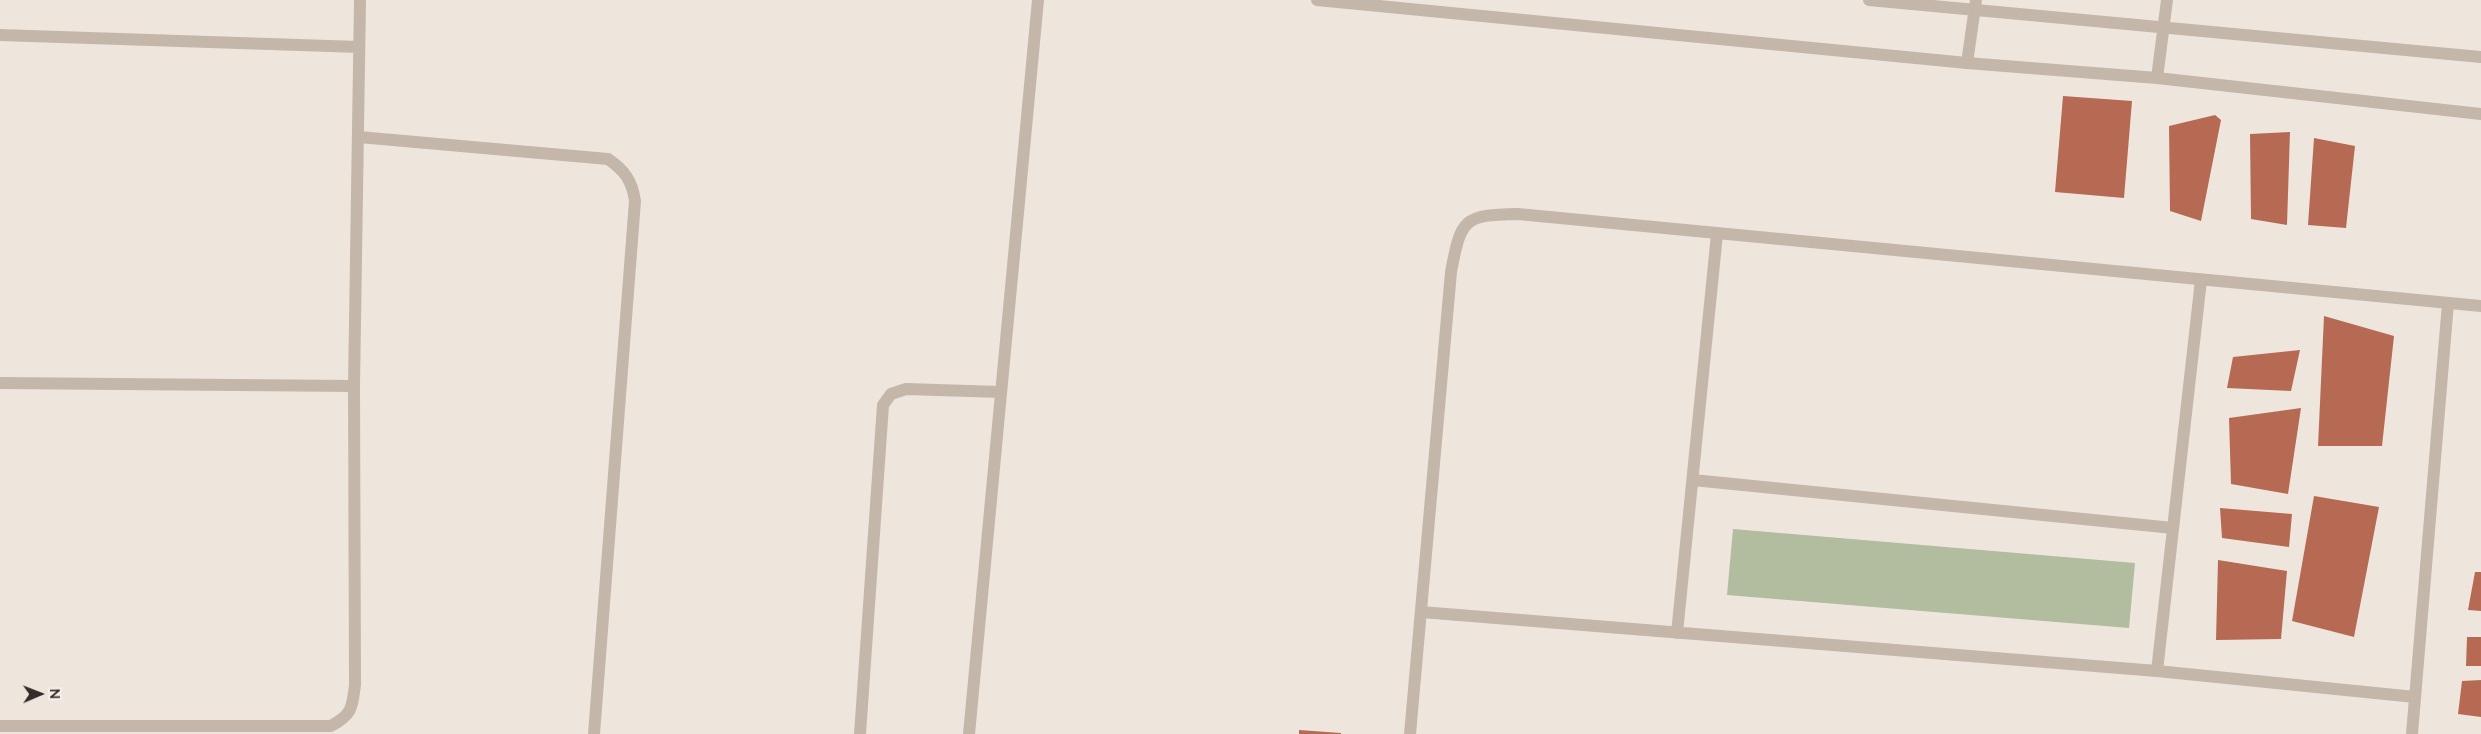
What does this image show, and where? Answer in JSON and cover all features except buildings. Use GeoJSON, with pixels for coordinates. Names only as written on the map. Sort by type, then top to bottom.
{"type":"FeatureCollection","features":[{"type":"Feature","properties":{"kind":"street"},"geometry":{"type":"LineString","coordinates":[[0,726],[240,729],[332,726],[346,718],[352,706],[355,684],[354,386],[360,0]]}},
{"type":"Feature","properties":{"kind":"street"},"geometry":{"type":"LineString","coordinates":[[970,734],[1038,0]]}},
{"type":"Feature","properties":{"kind":"street"},"geometry":{"type":"LineString","coordinates":[[1318,0],[1968,63],[2157,78],[2481,114]]}},
{"type":"Feature","properties":{"kind":"street"},"geometry":{"type":"LineString","coordinates":[[1870,0],[1975,5],[2164,29],[2481,57]]}},
{"type":"Feature","properties":{"kind":"street"},"geometry":{"type":"LineString","coordinates":[[2157,78],[2166,0]]}},
{"type":"Feature","properties":{"kind":"street"},"geometry":{"type":"LineString","coordinates":[[1968,63],[1975,5]]}},
{"type":"Feature","properties":{"kind":"street"},"geometry":{"type":"LineString","coordinates":[[0,35],[359,47]]}},
{"type":"Feature","properties":{"kind":"street"},"geometry":{"type":"LineString","coordinates":[[359,137],[608,159],[623,170],[633,186],[635,201],[594,734]]}},
{"type":"Feature","properties":{"kind":"street"},"geometry":{"type":"LineString","coordinates":[[1410,734],[1451,272],[1456,245],[1462,230],[1471,219],[1486,214],[1518,214],[2481,306]]}},
{"type":"Feature","properties":{"kind":"street"},"geometry":{"type":"LineString","coordinates":[[1677,633],[1717,234]]}},
{"type":"Feature","properties":{"kind":"street"},"geometry":{"type":"LineString","coordinates":[[2157,671],[2201,280]]}},
{"type":"Feature","properties":{"kind":"street"},"geometry":{"type":"LineString","coordinates":[[2412,734],[2448,303]]}},
{"type":"Feature","properties":{"kind":"street"},"geometry":{"type":"LineString","coordinates":[[0,383],[354,386]]}},
{"type":"Feature","properties":{"kind":"street"},"geometry":{"type":"LineString","coordinates":[[860,734],[883,405],[891,394],[906,389],[1001,392]]}},
{"type":"Feature","properties":{"kind":"street"},"geometry":{"type":"LineString","coordinates":[[1692,480],[2173,528]]}},
{"type":"Feature","properties":{"kind":"street"},"geometry":{"type":"LineString","coordinates":[[1421,612],[2157,671],[2415,696]]}},
{"type":"Feature","properties":{"kind":"green space"},"geometry":{"type":"Polygon","coordinates":[[[1733,529],[2135,563],[2129,628],[1727,595],[1733,529]]]}}]}
